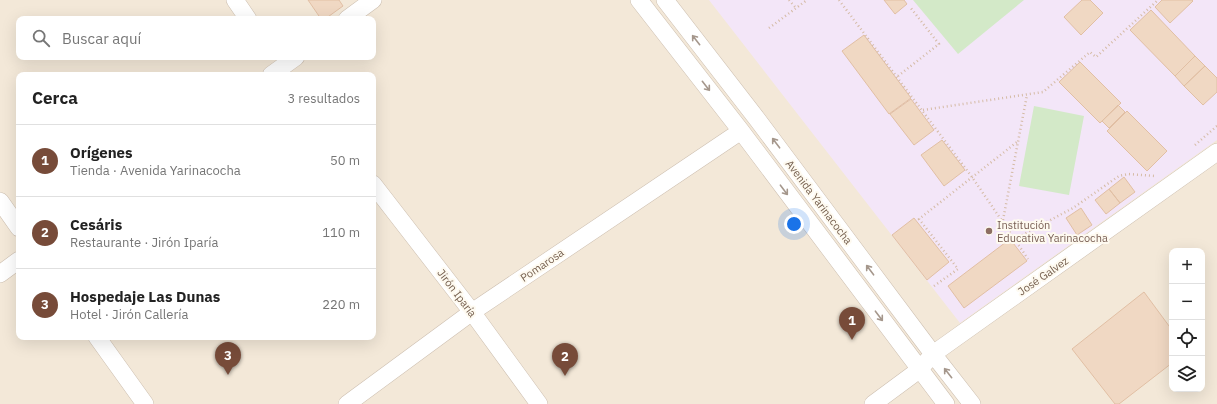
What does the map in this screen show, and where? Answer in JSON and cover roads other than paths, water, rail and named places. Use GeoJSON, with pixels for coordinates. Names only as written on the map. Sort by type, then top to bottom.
{"type":"FeatureCollection","features":[{"type":"Feature","properties":{"kind":"street"},"geometry":{"type":"LineString","coordinates":[[235,0],[246,16]]}},
{"type":"Feature","properties":{"kind":"street"},"geometry":{"type":"LineString","coordinates":[[351,16],[373,0]]}},
{"type":"Feature","properties":{"kind":"street","name":"Avenida Yarinacocha"},"geometry":{"type":"LineString","coordinates":[[639,0],[741,131],[946,404]]}},
{"type":"Feature","properties":{"kind":"street","name":"Avenida Yarinacocha"},"geometry":{"type":"LineString","coordinates":[[666,0],[758,119],[972,404]]}},
{"type":"Feature","properties":{"kind":"street","name":"Pomarosa"},"geometry":{"type":"LineString","coordinates":[[346,404],[472,312],[741,131]]}},
{"type":"Feature","properties":{"kind":"street","name":"José Galvez"},"geometry":{"type":"LineString","coordinates":[[872,404],[919,370],[933,354],[1217,152]]}},
{"type":"Feature","properties":{"kind":"street","name":"Jirón Iparía"},"geometry":{"type":"LineString","coordinates":[[376,188],[472,312],[539,404]]}},
{"type":"Feature","properties":{"kind":"street"},"geometry":{"type":"LineString","coordinates":[[0,201],[16,224]]}},
{"type":"Feature","properties":{"kind":"street"},"geometry":{"type":"LineString","coordinates":[[0,274],[16,262]]}},
{"type":"Feature","properties":{"kind":"street"},"geometry":{"type":"LineString","coordinates":[[99,340],[145,404]]}},
{"type":"Feature","properties":{"kind":"place","name":"Institución Educativa Yarinacocha"},"geometry":{"type":"Point","coordinates":[989,231]}},
{"type":"Feature","properties":{"kind":"place","name":"Orígenes"},"geometry":{"type":"Point","coordinates":[852,340]}},
{"type":"Feature","properties":{"kind":"place","name":"Hospedaje Las Dunas"},"geometry":{"type":"Point","coordinates":[228,375]}},
{"type":"Feature","properties":{"kind":"place","name":"Cesáris"},"geometry":{"type":"Point","coordinates":[565,376]}}]}
